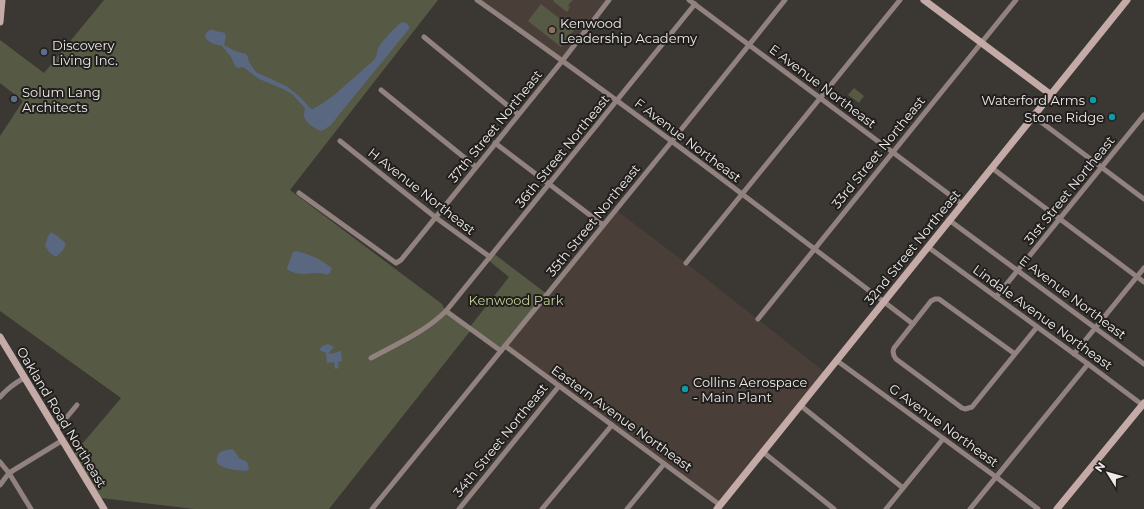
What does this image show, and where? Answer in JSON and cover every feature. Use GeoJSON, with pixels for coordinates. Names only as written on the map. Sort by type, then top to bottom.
{"type":"FeatureCollection","features":[{"type":"Feature","properties":{"kind":"main road"},"geometry":{"type":"LineString","coordinates":[[0,22],[2,0]]}},
{"type":"Feature","properties":{"kind":"main road"},"geometry":{"type":"LineString","coordinates":[[924,0],[1050,94]]}},
{"type":"Feature","properties":{"kind":"main road","name":"32nd Street Northeast"},"geometry":{"type":"LineString","coordinates":[[721,508],[800,405],[1126,0]]}},
{"type":"Feature","properties":{"kind":"main road","name":"Oakland Road Northeast"},"geometry":{"type":"LineString","coordinates":[[0,337],[104,509]]}},
{"type":"Feature","properties":{"kind":"main road"},"geometry":{"type":"LineString","coordinates":[[1057,509],[1143,405]]}},
{"type":"Feature","properties":{"kind":"street","name":"F Avenue Northeast"},"geometry":{"type":"LineString","coordinates":[[477,0],[617,100],[815,248],[913,324]]}},
{"type":"Feature","properties":{"kind":"street","name":"37th Street Northeast"},"geometry":{"type":"LineString","coordinates":[[299,193],[396,263],[402,260],[609,0]]}},
{"type":"Feature","properties":{"kind":"street","name":"E Avenue Northeast"},"geometry":{"type":"LineString","coordinates":[[689,0],[962,204]]}},
{"type":"Feature","properties":{"kind":"street","name":"35th Street Northeast"},"geometry":{"type":"LineString","coordinates":[[372,509],[604,225],[785,0]]}},
{"type":"Feature","properties":{"kind":"street"},"geometry":{"type":"LineString","coordinates":[[686,263],[900,0]]}},
{"type":"Feature","properties":{"kind":"street","name":"33rd Street Northeast"},"geometry":{"type":"LineString","coordinates":[[758,319],[1016,0]]}},
{"type":"Feature","properties":{"kind":"street","name":"36th Street Northeast"},"geometry":{"type":"LineString","coordinates":[[371,358],[422,331],[446,311],[695,4]]}},
{"type":"Feature","properties":{"kind":"street"},"geometry":{"type":"LineString","coordinates":[[424,37],[518,114]]}},
{"type":"Feature","properties":{"kind":"street"},"geometry":{"type":"LineString","coordinates":[[382,90],[476,166]]}},
{"type":"Feature","properties":{"kind":"street","name":"31st Street Northeast"},"geometry":{"type":"LineString","coordinates":[[996,297],[1144,115]]}},
{"type":"Feature","properties":{"kind":"street"},"geometry":{"type":"LineString","coordinates":[[1033,116],[1144,199]]}},
{"type":"Feature","properties":{"kind":"street","name":"H Avenue Northeast"},"geometry":{"type":"LineString","coordinates":[[340,141],[435,217],[490,257]]}},
{"type":"Feature","properties":{"kind":"street"},"geometry":{"type":"LineString","coordinates":[[495,143],[604,225]]}},
{"type":"Feature","properties":{"kind":"street"},"geometry":{"type":"LineString","coordinates":[[992,168],[1144,282]]}},
{"type":"Feature","properties":{"kind":"street","name":"E Avenue Northeast"},"geometry":{"type":"LineString","coordinates":[[950,220],[1144,364]]}},
{"type":"Feature","properties":{"kind":"street","name":"Lindale Avenue Northeast"},"geometry":{"type":"LineString","coordinates":[[928,247],[1143,405]]}},
{"type":"Feature","properties":{"kind":"street"},"geometry":{"type":"LineString","coordinates":[[1074,354],[1144,268]]}},
{"type":"Feature","properties":{"kind":"street"},"geometry":{"type":"LineString","coordinates":[[1016,354],[939,299],[932,301],[892,352],[896,359],[962,408],[969,409],[972,408],[1016,354],[1037,327]]}},
{"type":"Feature","properties":{"kind":"street"},"geometry":{"type":"LineString","coordinates":[[446,311],[501,351]]}},
{"type":"Feature","properties":{"kind":"street","name":"Eastern Avenue Northeast"},"geometry":{"type":"LineString","coordinates":[[505,346],[721,508]]}},
{"type":"Feature","properties":{"kind":"street","name":"G Avenue Northeast"},"geometry":{"type":"LineString","coordinates":[[836,360],[1038,509]]}},
{"type":"Feature","properties":{"kind":"street"},"geometry":{"type":"LineString","coordinates":[[970,509],[1088,364]]}},
{"type":"Feature","properties":{"kind":"street"},"geometry":{"type":"LineString","coordinates":[[0,397],[14,384],[24,378]]}},
{"type":"Feature","properties":{"kind":"street","name":"34th Street Northeast"},"geometry":{"type":"LineString","coordinates":[[459,509],[559,386]]}},
{"type":"Feature","properties":{"kind":"street"},"geometry":{"type":"LineString","coordinates":[[56,430],[77,405]]}},
{"type":"Feature","properties":{"kind":"street"},"geometry":{"type":"LineString","coordinates":[[800,405],[903,488]]}},
{"type":"Feature","properties":{"kind":"street"},"geometry":{"type":"LineString","coordinates":[[542,509],[612,425]]}},
{"type":"Feature","properties":{"kind":"street"},"geometry":{"type":"LineString","coordinates":[[886,509],[943,439]]}},
{"type":"Feature","properties":{"kind":"street"},"geometry":{"type":"LineString","coordinates":[[0,485],[9,473],[63,440]]}},
{"type":"Feature","properties":{"kind":"street"},"geometry":{"type":"LineString","coordinates":[[763,452],[834,509]]}},
{"type":"Feature","properties":{"kind":"street"},"geometry":{"type":"LineString","coordinates":[[0,462],[9,473],[31,509]]}},
{"type":"Feature","properties":{"kind":"street"},"geometry":{"type":"LineString","coordinates":[[627,509],[664,464]]}},
{"type":"Feature","properties":{"kind":"shaded area","name":"Kenwood Leadership Academy"},"geometry":{"type":"Polygon","coordinates":[[[477,0],[607,0],[563,60],[477,0]]]}},
{"type":"Feature","properties":{"kind":"shaded area"},"geometry":{"type":"Polygon","coordinates":[[[616,210],[826,373],[720,505],[505,346],[616,210]]]}},
{"type":"Feature","properties":{"kind":"green space","name":"Kenwood Park"},"geometry":{"type":"Polygon","coordinates":[[[104,0],[438,0],[290,190],[442,304],[446,311],[469,328],[509,277],[488,260],[493,253],[547,294],[501,351],[471,330],[329,509],[194,509],[101,498],[72,456],[121,398],[0,311],[0,136],[23,101],[0,83],[0,40],[44,73],[104,0]]]}},
{"type":"Feature","properties":{"kind":"green space"},"geometry":{"type":"Polygon","coordinates":[[[553,0],[573,0],[568,5],[570,7],[567,12],[553,0]]]}},
{"type":"Feature","properties":{"kind":"green space"},"geometry":{"type":"Polygon","coordinates":[[[541,4],[574,30],[561,47],[528,21],[541,4]]]}},
{"type":"Feature","properties":{"kind":"green space"},"geometry":{"type":"Polygon","coordinates":[[[854,88],[864,96],[859,103],[848,95],[854,88]]]}},
{"type":"Feature","properties":{"kind":"water"},"geometry":{"type":"Polygon","coordinates":[[[402,22],[407,23],[409,29],[331,125],[322,131],[308,123],[304,115],[305,108],[292,94],[259,79],[243,67],[238,68],[235,66],[231,57],[222,46],[211,42],[205,37],[206,33],[211,29],[225,33],[226,36],[224,45],[235,51],[246,54],[249,62],[256,72],[288,87],[310,108],[313,109],[333,96],[374,60],[381,43],[402,22]]]}},
{"type":"Feature","properties":{"kind":"water"},"geometry":{"type":"Polygon","coordinates":[[[51,232],[66,244],[63,250],[56,257],[50,253],[45,246],[51,232]]]}},
{"type":"Feature","properties":{"kind":"water"},"geometry":{"type":"Polygon","coordinates":[[[295,251],[309,255],[324,262],[332,268],[330,273],[327,275],[317,273],[302,274],[292,272],[287,269],[293,252],[295,251]]]}},
{"type":"Feature","properties":{"kind":"water"},"geometry":{"type":"Polygon","coordinates":[[[328,344],[334,347],[328,354],[341,351],[342,361],[338,362],[339,368],[335,369],[334,362],[327,363],[326,353],[319,350],[322,346],[328,344]]]}},
{"type":"Feature","properties":{"kind":"water"},"geometry":{"type":"Polygon","coordinates":[[[232,449],[239,458],[247,462],[249,467],[248,470],[230,469],[217,463],[220,452],[232,449]]]}},
{"type":"Feature","properties":{"kind":"place","name":"Kenwood Leadership Academy"},"geometry":{"type":"Point","coordinates":[552,30]}},
{"type":"Feature","properties":{"kind":"place","name":"Discovery Living Inc."},"geometry":{"type":"Point","coordinates":[44,52]}},
{"type":"Feature","properties":{"kind":"place","name":"Solum Lang Architects"},"geometry":{"type":"Point","coordinates":[14,99]}},
{"type":"Feature","properties":{"kind":"place","name":"Waterford Arms"},"geometry":{"type":"Point","coordinates":[1093,100]}},
{"type":"Feature","properties":{"kind":"place","name":"Stone Ridge"},"geometry":{"type":"Point","coordinates":[1112,117]}},
{"type":"Feature","properties":{"kind":"place","name":"Collins Aerospace - Main Plant"},"geometry":{"type":"Point","coordinates":[685,389]}}]}
